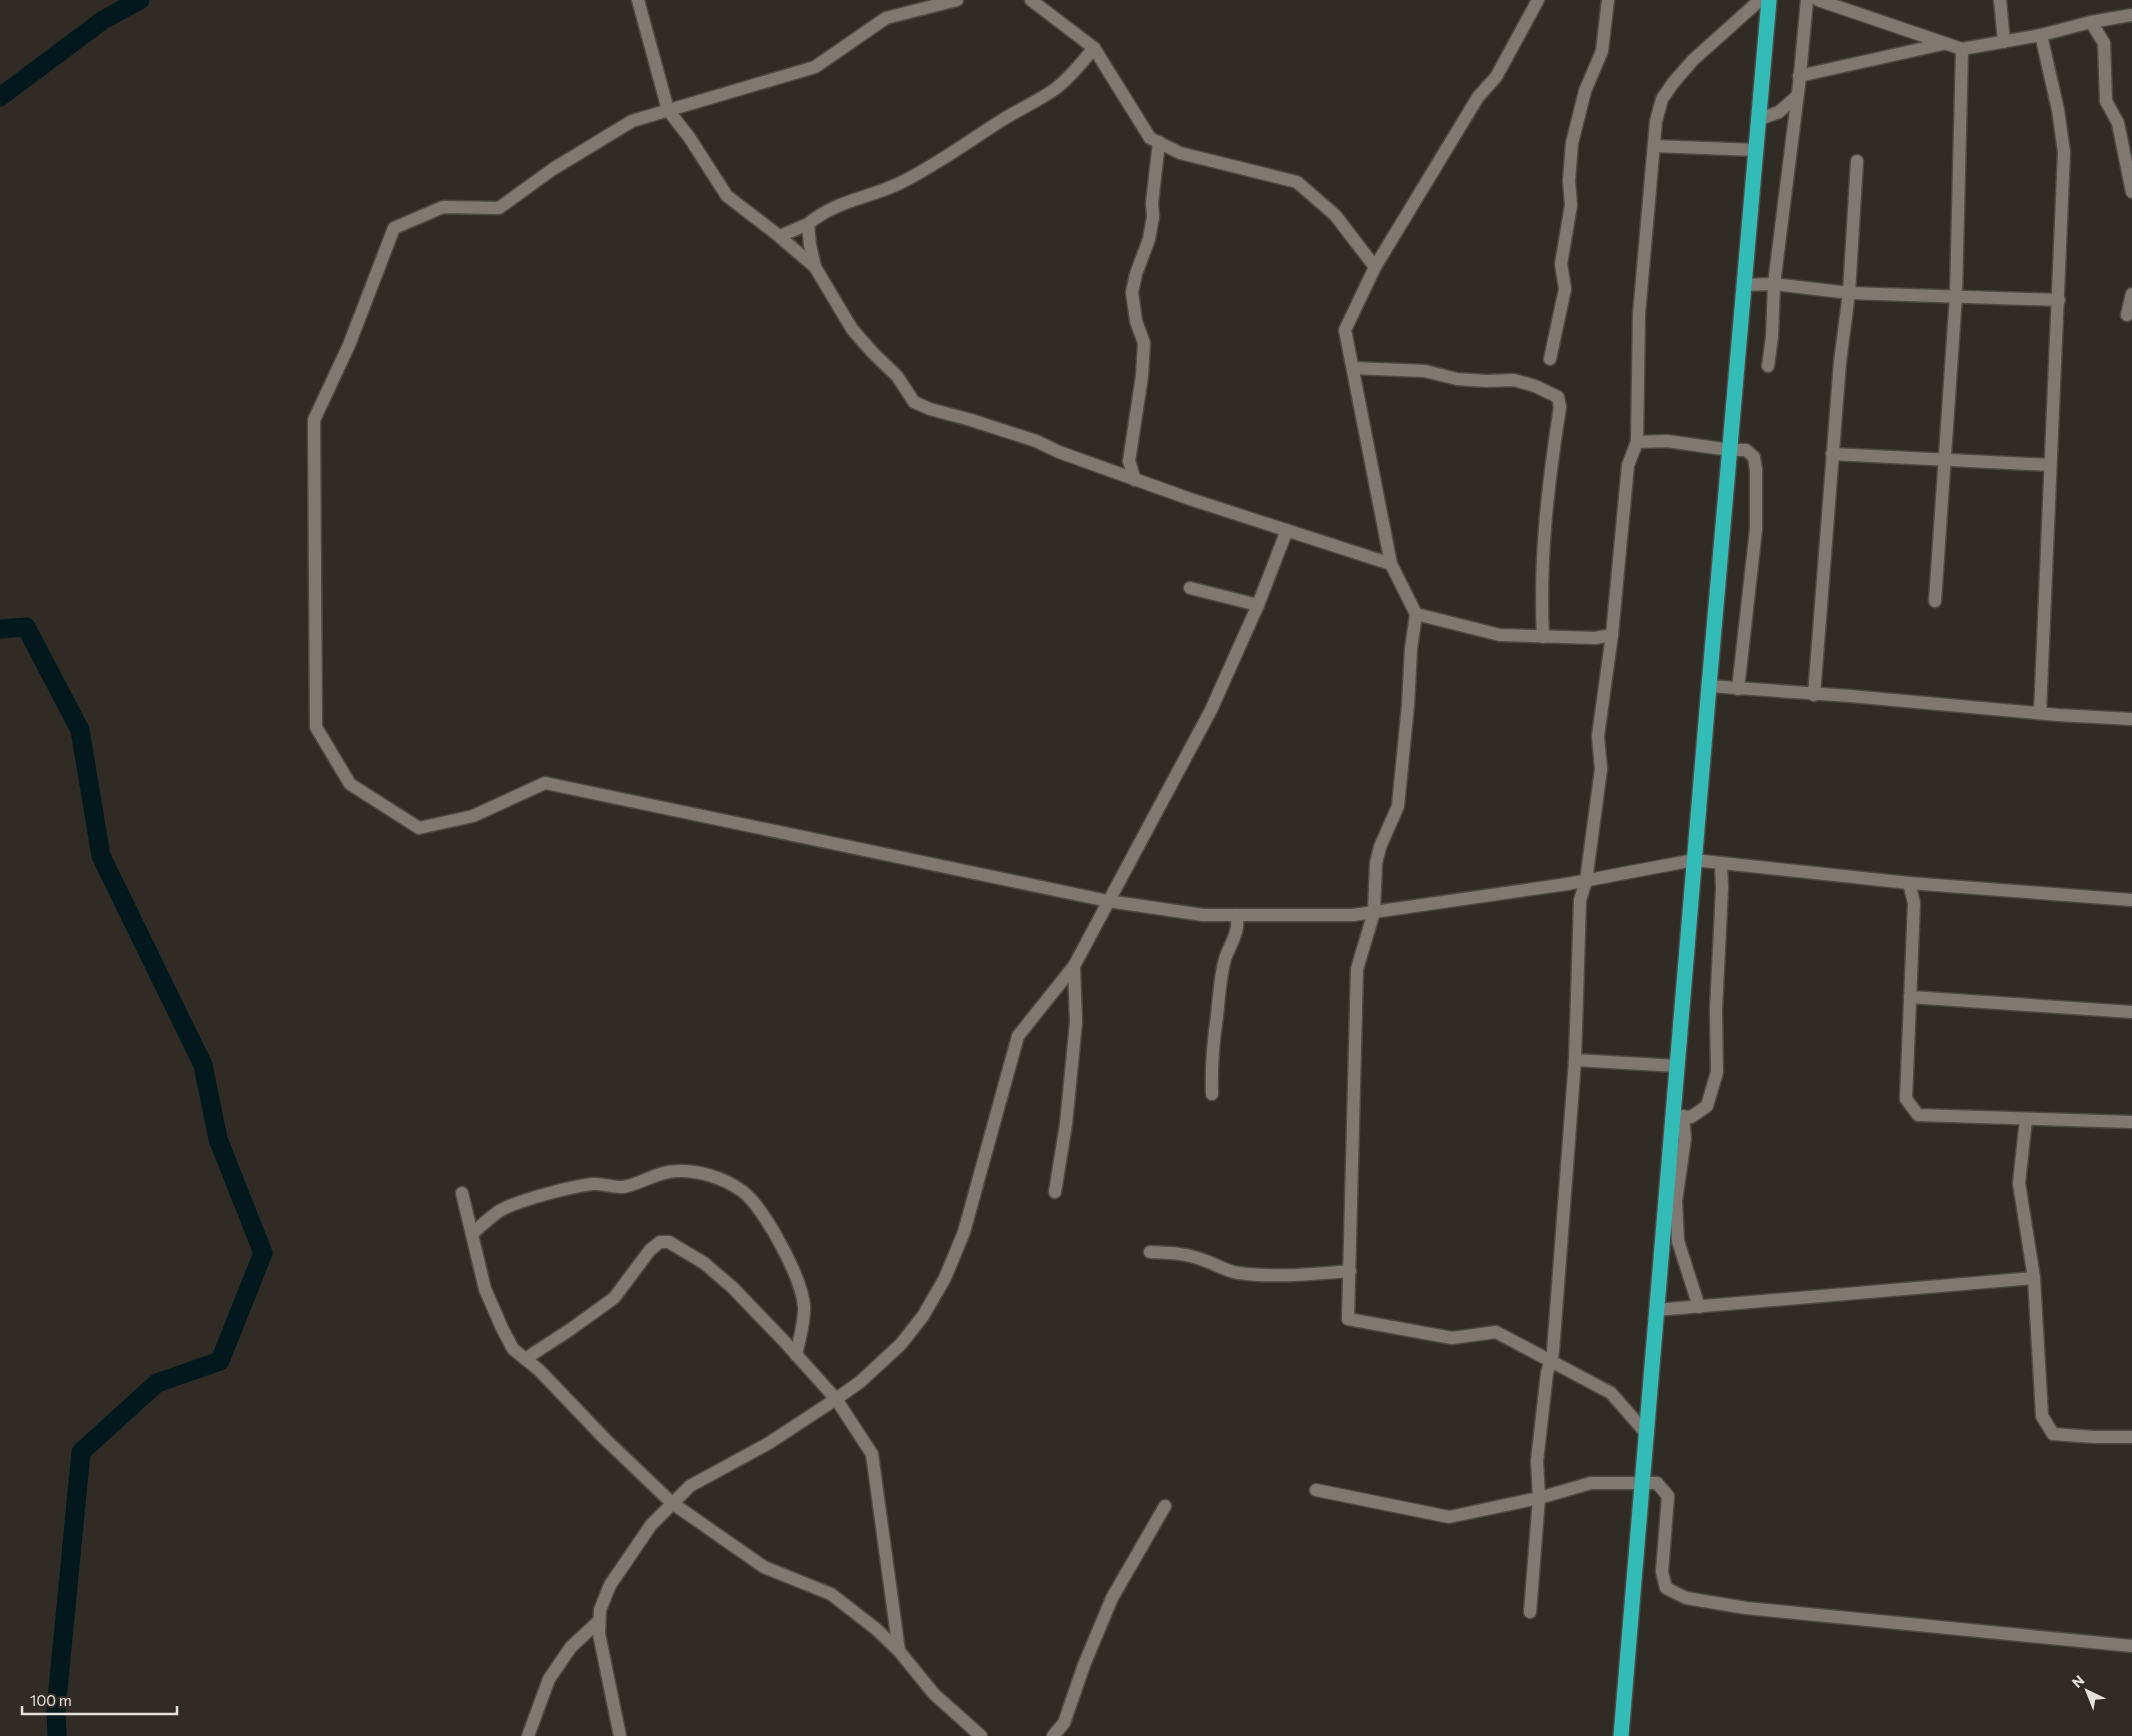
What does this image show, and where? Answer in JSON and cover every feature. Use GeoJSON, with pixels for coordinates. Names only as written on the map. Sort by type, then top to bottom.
{"type":"FeatureCollection","features":[{"type":"Feature","properties":{"kind":"highway"},"geometry":{"type":"LineString","coordinates":[[1622,1736],[1656,1310],[1678,1116],[1677,1066],[1757,120],[1769,0]]}},
{"type":"Feature","properties":{"kind":"street"},"geometry":{"type":"LineString","coordinates":[[638,0],[668,110],[727,196],[780,236],[815,267],[852,328],[873,353],[897,376],[914,402],[930,409],[971,420],[1036,442],[1136,480],[1391,564]]}},
{"type":"Feature","properties":{"kind":"street"},"geometry":{"type":"LineString","coordinates":[[957,0],[886,18],[815,67],[632,121],[553,170],[499,208],[443,207],[394,228],[349,346],[314,420],[316,726],[350,784],[419,828],[473,816],[545,783],[1108,901],[1203,915],[1353,915],[1586,880],[1694,860],[1909,883],[2132,900]]}},
{"type":"Feature","properties":{"kind":"street"},"geometry":{"type":"LineString","coordinates":[[1031,0],[1094,48],[1150,138],[1180,153],[1297,182],[1335,215],[1375,266]]}},
{"type":"Feature","properties":{"kind":"street"},"geometry":{"type":"LineString","coordinates":[[1538,0],[1496,77],[1478,97],[1375,266],[1345,330],[1391,564],[1416,614],[1411,649],[1398,806],[1380,847],[1376,863],[1374,912],[1357,969],[1348,1319],[1452,1338],[1496,1332],[1611,1393],[1646,1433]]}},
{"type":"Feature","properties":{"kind":"street"},"geometry":{"type":"LineString","coordinates":[[1550,359],[1564,289],[1562,264],[1571,205],[1569,181],[1572,144],[1585,91],[1602,51],[1608,0]]}},
{"type":"Feature","properties":{"kind":"street"},"geometry":{"type":"LineString","coordinates":[[1530,1612],[1539,1498],[1537,1460],[1547,1373],[1553,1352],[1575,1060],[1580,900],[1586,880],[1601,769],[1598,736],[1612,635],[1628,465],[1637,442],[1639,314],[1656,121],[1662,100],[1673,82],[1693,60],[1760,0]]}},
{"type":"Feature","properties":{"kind":"street"},"geometry":{"type":"LineString","coordinates":[[1768,366],[1772,337],[1774,284],[1807,0]]}},
{"type":"Feature","properties":{"kind":"street"},"geometry":{"type":"LineString","coordinates":[[1818,0],[1962,49],[2041,35],[2091,22],[2132,15]]}},
{"type":"Feature","properties":{"kind":"street"},"geometry":{"type":"LineString","coordinates":[[2000,0],[2004,42]]}},
{"type":"Feature","properties":{"kind":"street"},"geometry":{"type":"LineString","coordinates":[[2091,22],[2104,42],[2106,100],[2118,123],[2132,192]]}},
{"type":"Feature","properties":{"kind":"street"},"geometry":{"type":"LineString","coordinates":[[2040,713],[2059,300],[2063,134],[2041,35]]}},
{"type":"Feature","properties":{"kind":"street"},"geometry":{"type":"LineString","coordinates":[[1799,76],[1944,43]]}},
{"type":"Feature","properties":{"kind":"street"},"geometry":{"type":"LineString","coordinates":[[780,236],[808,224],[847,202],[880,191],[922,171],[1011,114],[1034,103],[1066,79],[1094,48]]}},
{"type":"Feature","properties":{"kind":"street"},"geometry":{"type":"LineString","coordinates":[[1935,601],[1956,295],[1962,49]]}},
{"type":"Feature","properties":{"kind":"street"},"geometry":{"type":"LineString","coordinates":[[1757,120],[1779,112],[1796,97]]}},
{"type":"Feature","properties":{"kind":"street"},"geometry":{"type":"LineString","coordinates":[[1136,480],[1129,461],[1142,376],[1144,343],[1136,321],[1132,292],[1136,274],[1149,239],[1153,217],[1152,203],[1158,142]]}},
{"type":"Feature","properties":{"kind":"street"},"geometry":{"type":"LineString","coordinates":[[1654,146],[1755,150]]}},
{"type":"Feature","properties":{"kind":"street"},"geometry":{"type":"LineString","coordinates":[[1814,695],[1832,454],[1840,362],[1849,292],[1857,161]]}},
{"type":"Feature","properties":{"kind":"street"},"geometry":{"type":"LineString","coordinates":[[808,224],[815,267]]}},
{"type":"Feature","properties":{"kind":"street"},"geometry":{"type":"LineString","coordinates":[[1743,286],[1774,284],[1849,292],[2059,300]]}},
{"type":"Feature","properties":{"kind":"street"},"geometry":{"type":"LineString","coordinates":[[2126,315],[2132,294]]}},
{"type":"Feature","properties":{"kind":"street"},"geometry":{"type":"LineString","coordinates":[[1353,368],[1425,371],[1457,378],[1486,381],[1514,380],[1535,386],[1558,397],[1560,407],[1546,505],[1541,583],[1543,637]]}},
{"type":"Feature","properties":{"kind":"street"},"geometry":{"type":"LineString","coordinates":[[1637,442],[1667,441],[1730,450],[1746,450],[1754,457],[1756,470],[1756,529],[1738,689]]}},
{"type":"Feature","properties":{"kind":"street"},"geometry":{"type":"LineString","coordinates":[[1832,454],[2050,465]]}},
{"type":"Feature","properties":{"kind":"street"},"geometry":{"type":"LineString","coordinates":[[620,1736],[603,1659],[599,1621],[600,1610],[610,1585],[651,1525],[690,1486],[769,1443],[836,1400],[860,1382],[901,1344],[923,1316],[945,1278],[964,1232],[1018,1036],[1074,966],[1211,710],[1258,605],[1287,530]]}},
{"type":"Feature","properties":{"kind":"street"},"geometry":{"type":"LineString","coordinates":[[1190,588],[1258,605]]}},
{"type":"Feature","properties":{"kind":"street"},"geometry":{"type":"LineString","coordinates":[[1416,614],[1500,635],[1595,638],[1612,635]]}},
{"type":"Feature","properties":{"kind":"street"},"geometry":{"type":"LineString","coordinates":[[1709,686],[2132,719]]}},
{"type":"Feature","properties":{"kind":"street"},"geometry":{"type":"LineString","coordinates":[[1699,1307],[1678,1241],[1676,1201],[1685,1139],[1678,1116],[1691,1117],[1707,1106],[1717,1072],[1716,1010],[1722,888],[1721,863]]}},
{"type":"Feature","properties":{"kind":"street"},"geometry":{"type":"LineString","coordinates":[[1909,883],[1914,903],[1906,1099],[1918,1116],[2132,1122]]}},
{"type":"Feature","properties":{"kind":"street"},"geometry":{"type":"LineString","coordinates":[[1212,1094],[1212,1045],[1225,960],[1237,930],[1238,922],[1236,915]]}},
{"type":"Feature","properties":{"kind":"street"},"geometry":{"type":"LineString","coordinates":[[1055,1192],[1066,1124],[1076,1022],[1074,966]]}},
{"type":"Feature","properties":{"kind":"street"},"geometry":{"type":"LineString","coordinates":[[1910,997],[2132,1012]]}},
{"type":"Feature","properties":{"kind":"street"},"geometry":{"type":"LineString","coordinates":[[1575,1060],[1677,1066]]}},
{"type":"Feature","properties":{"kind":"street"},"geometry":{"type":"LineString","coordinates":[[2026,1119],[2019,1183],[2034,1278],[2042,1416],[2053,1434],[2132,1437]]}},
{"type":"Feature","properties":{"kind":"street"},"geometry":{"type":"LineString","coordinates":[[472,1234],[501,1210],[512,1205],[581,1186],[596,1184],[612,1187],[624,1186],[676,1171],[700,1173],[723,1180],[743,1191],[756,1205],[796,1275],[804,1308],[796,1355]]}},
{"type":"Feature","properties":{"kind":"street"},"geometry":{"type":"LineString","coordinates":[[462,1194],[486,1289],[513,1349],[672,1503],[764,1567],[831,1594],[863,1618],[899,1651],[934,1694],[981,1736]]}},
{"type":"Feature","properties":{"kind":"street"},"geometry":{"type":"LineString","coordinates":[[525,1359],[614,1298],[650,1250],[660,1242],[669,1242],[704,1263],[732,1288],[836,1400],[872,1454],[899,1651]]}},
{"type":"Feature","properties":{"kind":"street"},"geometry":{"type":"LineString","coordinates":[[1150,1252],[1178,1254],[1203,1260],[1222,1269],[1239,1273],[1277,1275],[1350,1272]]}},
{"type":"Feature","properties":{"kind":"street"},"geometry":{"type":"LineString","coordinates":[[1656,1310],[2034,1278]]}},
{"type":"Feature","properties":{"kind":"street"},"geometry":{"type":"LineString","coordinates":[[1316,1490],[1450,1517],[1539,1498],[1591,1483],[1657,1483],[1668,1496],[1662,1572],[1666,1588],[1686,1598],[1746,1608],[2132,1646]]}},
{"type":"Feature","properties":{"kind":"street"},"geometry":{"type":"LineString","coordinates":[[1053,1736],[1064,1723],[1084,1665],[1112,1598],[1165,1506]]}},
{"type":"Feature","properties":{"kind":"street"},"geometry":{"type":"LineString","coordinates":[[528,1736],[550,1679],[571,1647],[599,1621]]}},
{"type":"Feature","properties":{"kind":"waterway"},"geometry":{"type":"LineString","coordinates":[[0,97],[103,20],[140,0]]}},
{"type":"Feature","properties":{"kind":"waterway"},"geometry":{"type":"LineString","coordinates":[[0,629],[26,627],[80,730],[101,856],[203,1065],[218,1139],[263,1253],[220,1361],[157,1383],[81,1452],[56,1710],[57,1736]]}}]}
